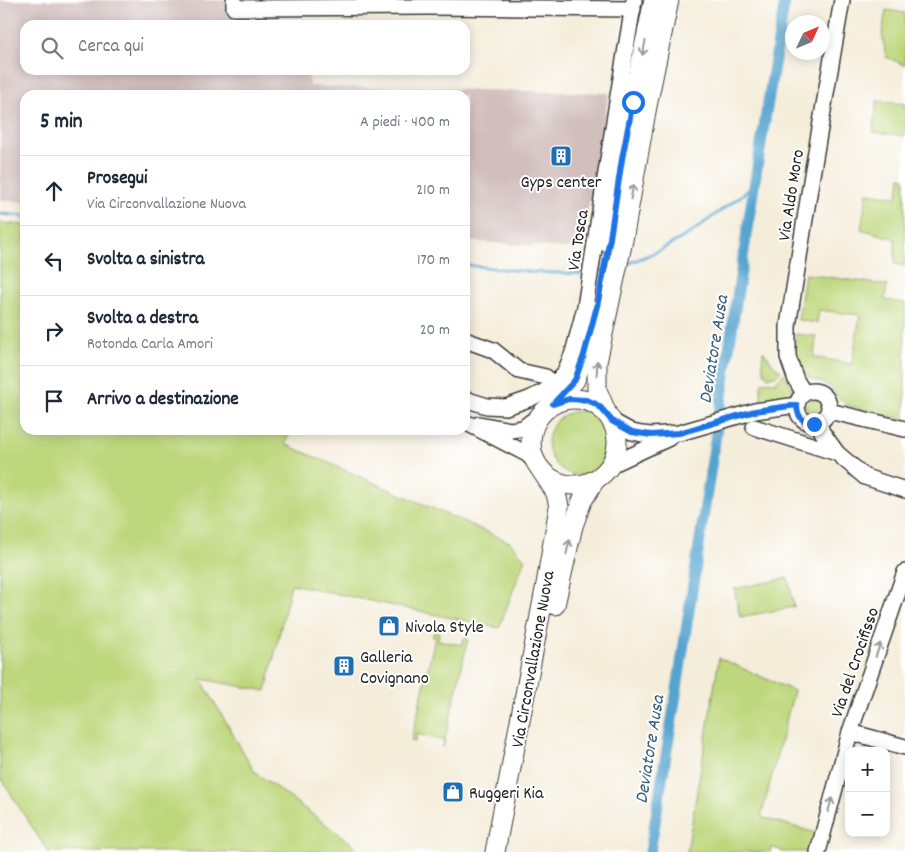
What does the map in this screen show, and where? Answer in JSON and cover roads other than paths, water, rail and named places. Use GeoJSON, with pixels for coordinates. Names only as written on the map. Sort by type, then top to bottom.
{"type":"FeatureCollection","features":[{"type":"Feature","properties":{"kind":"main road"},"geometry":{"type":"LineString","coordinates":[[597,307],[596,390],[615,428],[618,444],[611,465],[601,476],[579,485],[562,484],[547,476],[539,466],[533,455],[531,438],[535,422],[575,380],[584,355],[597,307],[624,149],[654,0]]}},
{"type":"Feature","properties":{"kind":"main road"},"geometry":{"type":"LineString","coordinates":[[610,238],[647,106],[670,0]]}},
{"type":"Feature","properties":{"kind":"main road"},"geometry":{"type":"LineString","coordinates":[[546,410],[569,399],[586,400],[594,403],[610,418]]}},
{"type":"Feature","properties":{"kind":"main road","name":"Via Circonvallazione Nuova"},"geometry":{"type":"LineString","coordinates":[[495,852],[559,507],[556,492],[539,466]]}},
{"type":"Feature","properties":{"kind":"main road","name":"Via Circonvallazione Nuova"},"geometry":{"type":"LineString","coordinates":[[508,852],[562,569],[573,526],[582,501],[595,480]]}},
{"type":"Feature","properties":{"kind":"street","name":"Via Aldo Moro"},"geometry":{"type":"LineString","coordinates":[[800,399],[788,357],[788,326],[842,0]]}},
{"type":"Feature","properties":{"kind":"street"},"geometry":{"type":"LineString","coordinates":[[234,4],[634,4]]}},
{"type":"Feature","properties":{"kind":"street","name":"Via Tosca"},"geometry":{"type":"LineString","coordinates":[[470,400],[487,406],[506,407],[529,399],[549,389],[564,374],[597,307],[610,238],[617,105],[634,4]]}},
{"type":"Feature","properties":{"kind":"street"},"geometry":{"type":"LineString","coordinates":[[470,342],[493,350],[519,371],[546,377]]}},
{"type":"Feature","properties":{"kind":"street"},"geometry":{"type":"LineString","coordinates":[[611,465],[679,433],[800,399],[809,391],[820,392],[828,400],[830,405],[827,416],[819,423],[805,422],[798,414],[800,399]]}},
{"type":"Feature","properties":{"kind":"street"},"geometry":{"type":"LineString","coordinates":[[470,422],[511,430],[523,428],[546,410]]}},
{"type":"Feature","properties":{"kind":"street"},"geometry":{"type":"LineString","coordinates":[[829,411],[905,429]]}},
{"type":"Feature","properties":{"kind":"street"},"geometry":{"type":"LineString","coordinates":[[610,418],[632,432],[651,435],[679,433]]}},
{"type":"Feature","properties":{"kind":"street"},"geometry":{"type":"LineString","coordinates":[[819,423],[822,432],[837,452],[865,477],[905,490]]}},
{"type":"Feature","properties":{"kind":"street"},"geometry":{"type":"LineString","coordinates":[[470,424],[526,454],[539,466]]}},
{"type":"Feature","properties":{"kind":"street"},"geometry":{"type":"LineString","coordinates":[[754,427],[837,452]]}},
{"type":"Feature","properties":{"kind":"street","name":"Via del Crocifisso"},"geometry":{"type":"LineString","coordinates":[[818,852],[850,732],[905,572]]}},
{"type":"Feature","properties":{"kind":"street"},"geometry":{"type":"LineString","coordinates":[[850,732],[905,747]]}},
{"type":"Feature","properties":{"kind":"waterway","name":"Deviatore Ausa"},"geometry":{"type":"LineString","coordinates":[[650,852],[677,689],[754,186],[785,0]]}},
{"type":"Feature","properties":{"kind":"waterway"},"geometry":{"type":"LineString","coordinates":[[624,265],[659,251],[692,232],[754,186]]}},
{"type":"Feature","properties":{"kind":"waterway"},"geometry":{"type":"LineString","coordinates":[[0,214],[20,216]]}},
{"type":"Feature","properties":{"kind":"waterway"},"geometry":{"type":"LineString","coordinates":[[470,266],[531,272],[586,274]]}},
{"type":"Feature","properties":{"kind":"waterway"},"geometry":{"type":"LineString","coordinates":[[595,272],[611,268]]}},
{"type":"Feature","properties":{"kind":"place","name":"Gyps center"},"geometry":{"type":"Point","coordinates":[561,156]}},
{"type":"Feature","properties":{"kind":"place","name":"Nivola Style"},"geometry":{"type":"Point","coordinates":[389,626]}},
{"type":"Feature","properties":{"kind":"place","name":"Galleria Covignano"},"geometry":{"type":"Point","coordinates":[344,666]}},
{"type":"Feature","properties":{"kind":"place","name":"Ruggeri Kia"},"geometry":{"type":"Point","coordinates":[453,792]}}]}
